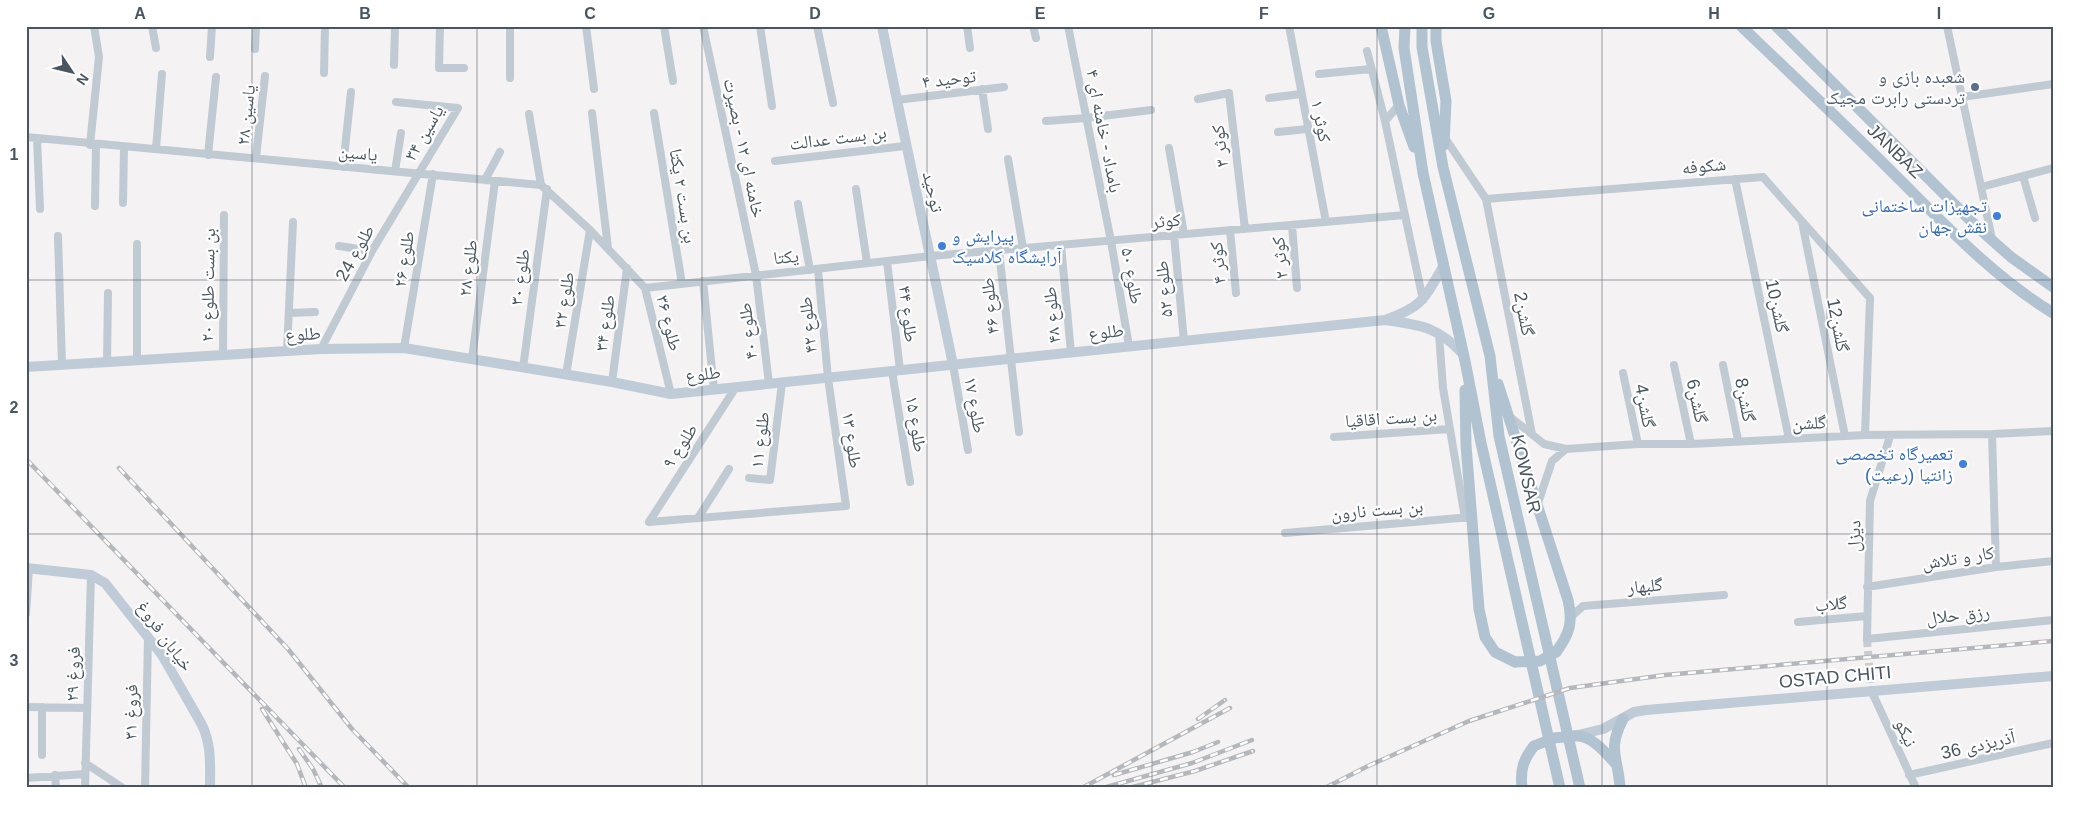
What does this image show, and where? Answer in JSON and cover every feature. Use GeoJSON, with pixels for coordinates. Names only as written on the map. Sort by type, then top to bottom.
{"type":"FeatureCollection","features":[{"type":"Feature","properties":{"kind":"main road"},"geometry":{"type":"LineString","coordinates":[[1379,26],[1399,105],[1422,173]]}},
{"type":"Feature","properties":{"kind":"main road"},"geometry":{"type":"LineString","coordinates":[[1405,26],[1404,48],[1422,173]]}},
{"type":"Feature","properties":{"kind":"main road"},"geometry":{"type":"LineString","coordinates":[[1422,26],[1422,46],[1443,167]]}},
{"type":"Feature","properties":{"kind":"main road"},"geometry":{"type":"LineString","coordinates":[[1436,26],[1436,41],[1446,101],[1443,167]]}},
{"type":"Feature","properties":{"kind":"main road","name":"JANBAZ"},"geometry":{"type":"LineString","coordinates":[[1741,26],[1965,245],[2001,278],[2053,313]]}},
{"type":"Feature","properties":{"kind":"main road","name":"JANBAZ"},"geometry":{"type":"LineString","coordinates":[[1776,26],[1992,241],[2050,283]]}},
{"type":"Feature","properties":{"kind":"main road","name":"KOWSAR"},"geometry":{"type":"LineString","coordinates":[[1443,167],[1490,356],[1499,436],[1580,788]]}},
{"type":"Feature","properties":{"kind":"main road","name":"KOWSAR"},"geometry":{"type":"LineString","coordinates":[[1422,173],[1444,265],[1483,453],[1560,788]]}},
{"type":"Feature","properties":{"kind":"main road"},"geometry":{"type":"LineString","coordinates":[[1464,357],[1468,518],[1479,609],[1485,637],[1495,652],[1514,662],[1540,661],[1556,652],[1567,635],[1572,616],[1490,356]]}},
{"type":"Feature","properties":{"kind":"main road"},"geometry":{"type":"LineString","coordinates":[[1620,788],[1613,745],[1616,733],[1623,719]]}},
{"type":"Feature","properties":{"kind":"main road"},"geometry":{"type":"LineString","coordinates":[[1522,788],[1520,772],[1525,759],[1534,746],[1554,738],[1576,736],[1602,748],[1616,764]]}},
{"type":"Feature","properties":{"kind":"street"},"geometry":{"type":"LineString","coordinates":[[94,26],[99,57],[93,145],[95,206]]}},
{"type":"Feature","properties":{"kind":"street"},"geometry":{"type":"LineString","coordinates":[[152,26],[156,48]]}},
{"type":"Feature","properties":{"kind":"street"},"geometry":{"type":"LineString","coordinates":[[210,57],[212,26]]}},
{"type":"Feature","properties":{"kind":"street"},"geometry":{"type":"LineString","coordinates":[[255,49],[256,26]]}},
{"type":"Feature","properties":{"kind":"street"},"geometry":{"type":"LineString","coordinates":[[324,73],[325,26]]}},
{"type":"Feature","properties":{"kind":"street"},"geometry":{"type":"LineString","coordinates":[[394,65],[395,26]]}},
{"type":"Feature","properties":{"kind":"street"},"geometry":{"type":"LineString","coordinates":[[440,26],[439,68],[464,68]]}},
{"type":"Feature","properties":{"kind":"street"},"geometry":{"type":"LineString","coordinates":[[510,26],[510,78]]}},
{"type":"Feature","properties":{"kind":"street"},"geometry":{"type":"LineString","coordinates":[[586,26],[594,89]]}},
{"type":"Feature","properties":{"kind":"street"},"geometry":{"type":"LineString","coordinates":[[664,26],[673,81]]}},
{"type":"Feature","properties":{"kind":"street","name":"خامنه ای ۱۲ - بصیرت"},"geometry":{"type":"LineString","coordinates":[[702,26],[756,276]]}},
{"type":"Feature","properties":{"kind":"street"},"geometry":{"type":"LineString","coordinates":[[760,26],[772,106]]}},
{"type":"Feature","properties":{"kind":"street"},"geometry":{"type":"LineString","coordinates":[[817,26],[833,103]]}},
{"type":"Feature","properties":{"kind":"street","name":"توحید"},"geometry":{"type":"LineString","coordinates":[[882,26],[905,146],[931,256],[953,365]]}},
{"type":"Feature","properties":{"kind":"street"},"geometry":{"type":"LineString","coordinates":[[967,26],[970,48]]}},
{"type":"Feature","properties":{"kind":"street"},"geometry":{"type":"LineString","coordinates":[[1033,26],[1036,38]]}},
{"type":"Feature","properties":{"kind":"street","name":"بامداد - خامنه ای ۴"},"geometry":{"type":"LineString","coordinates":[[1068,26],[1111,241]]}},
{"type":"Feature","properties":{"kind":"street","name":"کوثر ۱"},"geometry":{"type":"LineString","coordinates":[[1289,26],[1326,222]]}},
{"type":"Feature","properties":{"kind":"street"},"geometry":{"type":"LineString","coordinates":[[1947,26],[1992,241]]}},
{"type":"Feature","properties":{"kind":"street"},"geometry":{"type":"LineString","coordinates":[[1367,51],[1385,121],[1423,300]]}},
{"type":"Feature","properties":{"kind":"street"},"geometry":{"type":"LineString","coordinates":[[1319,74],[1371,69]]}},
{"type":"Feature","properties":{"kind":"street"},"geometry":{"type":"LineString","coordinates":[[156,149],[162,74]]}},
{"type":"Feature","properties":{"kind":"street","name":"یاسین ۲۸"},"geometry":{"type":"LineString","coordinates":[[256,158],[265,76]]}},
{"type":"Feature","properties":{"kind":"street"},"geometry":{"type":"LineString","coordinates":[[208,155],[216,77]]}},
{"type":"Feature","properties":{"kind":"street"},"geometry":{"type":"LineString","coordinates":[[1962,97],[2053,84]]}},
{"type":"Feature","properties":{"kind":"street","name":"توحید ۴"},"geometry":{"type":"LineString","coordinates":[[897,100],[1004,87]]}},
{"type":"Feature","properties":{"kind":"street"},"geometry":{"type":"LineString","coordinates":[[982,90],[988,129]]}},
{"type":"Feature","properties":{"kind":"street"},"geometry":{"type":"LineString","coordinates":[[343,167],[351,92]]}},
{"type":"Feature","properties":{"kind":"street","name":"کوثر ۳"},"geometry":{"type":"LineString","coordinates":[[1198,99],[1229,93],[1244,229]]}},
{"type":"Feature","properties":{"kind":"street"},"geometry":{"type":"LineString","coordinates":[[1269,98],[1301,94]]}},
{"type":"Feature","properties":{"kind":"street","name":"یاسین ۳۴"},"geometry":{"type":"LineString","coordinates":[[396,102],[458,108],[418,173]]}},
{"type":"Feature","properties":{"kind":"street"},"geometry":{"type":"LineString","coordinates":[[1385,121],[1399,105]]}},
{"type":"Feature","properties":{"kind":"street"},"geometry":{"type":"LineString","coordinates":[[1046,121],[1151,110]]}},
{"type":"Feature","properties":{"kind":"street"},"geometry":{"type":"LineString","coordinates":[[592,113],[608,248]]}},
{"type":"Feature","properties":{"kind":"street","name":"بن بست ۲ یکتا"},"geometry":{"type":"LineString","coordinates":[[654,113],[682,284]]}},
{"type":"Feature","properties":{"kind":"street","name":"طلوع ۳۰"},"geometry":{"type":"LineString","coordinates":[[523,368],[544,187],[529,114]]}},
{"type":"Feature","properties":{"kind":"street"},"geometry":{"type":"LineString","coordinates":[[1278,132],[1307,129]]}},
{"type":"Feature","properties":{"kind":"street"},"geometry":{"type":"LineString","coordinates":[[395,171],[401,133]]}},
{"type":"Feature","properties":{"kind":"street","name":"یاسین"},"geometry":{"type":"LineString","coordinates":[[26,137],[93,145],[433,174],[544,187]]}},
{"type":"Feature","properties":{"kind":"street"},"geometry":{"type":"LineString","coordinates":[[37,138],[40,209]]}},
{"type":"Feature","properties":{"kind":"street"},"geometry":{"type":"LineString","coordinates":[[1444,138],[1486,199]]}},
{"type":"Feature","properties":{"kind":"street","name":"بن بست عدالت"},"geometry":{"type":"LineString","coordinates":[[775,161],[905,146]]}},
{"type":"Feature","properties":{"kind":"street"},"geometry":{"type":"LineString","coordinates":[[123,203],[124,147]]}},
{"type":"Feature","properties":{"kind":"street"},"geometry":{"type":"LineString","coordinates":[[1169,148],[1184,234]]}},
{"type":"Feature","properties":{"kind":"street"},"geometry":{"type":"LineString","coordinates":[[485,180],[500,152]]}},
{"type":"Feature","properties":{"kind":"street"},"geometry":{"type":"LineString","coordinates":[[1008,159],[1023,248]]}},
{"type":"Feature","properties":{"kind":"street"},"geometry":{"type":"LineString","coordinates":[[1981,187],[2053,168]]}},
{"type":"Feature","properties":{"kind":"street","name":"طلوع 24"},"geometry":{"type":"LineString","coordinates":[[321,349],[372,250],[418,173]]}},
{"type":"Feature","properties":{"kind":"street","name":"طلوع ۲۶"},"geometry":{"type":"LineString","coordinates":[[404,348],[433,174]]}},
{"type":"Feature","properties":{"kind":"street"},"geometry":{"type":"LineString","coordinates":[[2024,176],[2035,218]]}},
{"type":"Feature","properties":{"kind":"street","name":"شکوفه"},"geometry":{"type":"LineString","coordinates":[[1486,199],[1763,177],[1870,298],[1865,435]]}},
{"type":"Feature","properties":{"kind":"street","name":"گلشن10"},"geometry":{"type":"LineString","coordinates":[[1734,179],[1789,439]]}},
{"type":"Feature","properties":{"kind":"street","name":"طلوع ۲۸"},"geometry":{"type":"LineString","coordinates":[[472,359],[495,181]]}},
{"type":"Feature","properties":{"kind":"street"},"geometry":{"type":"LineString","coordinates":[[544,187],[590,230],[645,288]]}},
{"type":"Feature","properties":{"kind":"street"},"geometry":{"type":"LineString","coordinates":[[856,189],[867,264]]}},
{"type":"Feature","properties":{"kind":"street","name":"گلشن2"},"geometry":{"type":"LineString","coordinates":[[1486,199],[1532,434]]}},
{"type":"Feature","properties":{"kind":"street","name":"طلوع ۴۲"},"geometry":{"type":"LineString","coordinates":[[798,204],[814,269],[828,378]]}},
{"type":"Feature","properties":{"kind":"street","name":"بن بست طلوع ۲۰"},"geometry":{"type":"LineString","coordinates":[[223,355],[224,215]]}},
{"type":"Feature","properties":{"kind":"street","name":"کوثر"},"geometry":{"type":"LineString","coordinates":[[931,256],[1405,215]]}},
{"type":"Feature","properties":{"kind":"street","name":"گلشن12"},"geometry":{"type":"LineString","coordinates":[[1801,220],[1844,436]]}},
{"type":"Feature","properties":{"kind":"street"},"geometry":{"type":"LineString","coordinates":[[287,351],[293,222]]}},
{"type":"Feature","properties":{"kind":"street","name":"کوثر ۲"},"geometry":{"type":"LineString","coordinates":[[1292,225],[1297,288]]}},
{"type":"Feature","properties":{"kind":"street","name":"طلوع ۳۲"},"geometry":{"type":"LineString","coordinates":[[566,375],[590,230]]}},
{"type":"Feature","properties":{"kind":"street","name":"کوثر ۴"},"geometry":{"type":"LineString","coordinates":[[1230,230],[1236,293]]}},
{"type":"Feature","properties":{"kind":"street","name":"طلوع ۵۲"},"geometry":{"type":"LineString","coordinates":[[1174,235],[1184,341]]}},
{"type":"Feature","properties":{"kind":"street"},"geometry":{"type":"LineString","coordinates":[[58,236],[62,365]]}},
{"type":"Feature","properties":{"kind":"street","name":"طلوع ۵۰"},"geometry":{"type":"LineString","coordinates":[[1111,241],[1128,346]]}},
{"type":"Feature","properties":{"kind":"street"},"geometry":{"type":"LineString","coordinates":[[137,244],[137,360]]}},
{"type":"Feature","properties":{"kind":"street","name":"طلوع ۴۸"},"geometry":{"type":"LineString","coordinates":[[1061,245],[1071,352]]}},
{"type":"Feature","properties":{"kind":"street"},"geometry":{"type":"LineString","coordinates":[[339,246],[372,250]]}},
{"type":"Feature","properties":{"kind":"street","name":"طلوع ۴۶"},"geometry":{"type":"LineString","coordinates":[[999,250],[1019,432]]}},
{"type":"Feature","properties":{"kind":"street","name":"یکتا"},"geometry":{"type":"LineString","coordinates":[[645,288],[931,256]]}},
{"type":"Feature","properties":{"kind":"street","name":"طلوع ۴۴"},"geometry":{"type":"LineString","coordinates":[[887,261],[896,371]]}},
{"type":"Feature","properties":{"kind":"street"},"geometry":{"type":"LineString","coordinates":[[1385,320],[1407,312],[1423,300],[1444,265]]}},
{"type":"Feature","properties":{"kind":"street","name":"طلوع ۳۴"},"geometry":{"type":"LineString","coordinates":[[612,382],[627,268]]}},
{"type":"Feature","properties":{"kind":"street","name":"طلوع ۴۰"},"geometry":{"type":"LineString","coordinates":[[756,276],[769,384]]}},
{"type":"Feature","properties":{"kind":"street"},"geometry":{"type":"LineString","coordinates":[[703,281],[714,390]]}},
{"type":"Feature","properties":{"kind":"street","name":"طلوع ۳۶"},"geometry":{"type":"LineString","coordinates":[[645,288],[671,394]]}},
{"type":"Feature","properties":{"kind":"street"},"geometry":{"type":"LineString","coordinates":[[107,362],[108,293]]}},
{"type":"Feature","properties":{"kind":"street"},"geometry":{"type":"LineString","coordinates":[[290,313],[315,312]]}},
{"type":"Feature","properties":{"kind":"street"},"geometry":{"type":"LineString","coordinates":[[1385,320],[1425,326],[1451,341],[1464,357]]}},
{"type":"Feature","properties":{"kind":"street","name":"طلوع"},"geometry":{"type":"LineString","coordinates":[[26,367],[321,349],[404,348],[612,382],[671,394],[1385,320]]}},
{"type":"Feature","properties":{"kind":"street"},"geometry":{"type":"LineString","coordinates":[[1439,334],[1443,388],[1468,518]]}},
{"type":"Feature","properties":{"kind":"street","name":"طلوع ۱۷"},"geometry":{"type":"LineString","coordinates":[[953,365],[968,450]]}},
{"type":"Feature","properties":{"kind":"street","name":"گلشن6"},"geometry":{"type":"LineString","coordinates":[[1674,365],[1690,444]]}},
{"type":"Feature","properties":{"kind":"street","name":"گلشن8"},"geometry":{"type":"LineString","coordinates":[[1723,365],[1738,440]]}},
{"type":"Feature","properties":{"kind":"street","name":"طلوع ۱۵"},"geometry":{"type":"LineString","coordinates":[[896,371],[910,482]]}},
{"type":"Feature","properties":{"kind":"street","name":"گلشن4"},"geometry":{"type":"LineString","coordinates":[[1623,373],[1638,444]]}},
{"type":"Feature","properties":{"kind":"street","name":"طلوع ۱۳"},"geometry":{"type":"LineString","coordinates":[[698,518],[846,506],[828,378]]}},
{"type":"Feature","properties":{"kind":"street","name":"طلوع ۱۱"},"geometry":{"type":"LineString","coordinates":[[750,478],[770,480],[782,383]]}},
{"type":"Feature","properties":{"kind":"street","name":"طلوع ۹"},"geometry":{"type":"LineString","coordinates":[[698,518],[649,522],[736,388]]}},
{"type":"Feature","properties":{"kind":"street","name":"گلشن"},"geometry":{"type":"LineString","coordinates":[[1508,415],[1544,444],[1566,449],[1638,444],[1690,444],[1738,440],[1865,435],[1992,434],[2053,431]]}},
{"type":"Feature","properties":{"kind":"street","name":"بن بست اقاقیا"},"geometry":{"type":"LineString","coordinates":[[1334,437],[1450,429]]}},
{"type":"Feature","properties":{"kind":"street"},"geometry":{"type":"LineString","coordinates":[[1992,434],[1996,567]]}},
{"type":"Feature","properties":{"kind":"street","name":"دیزل"},"geometry":{"type":"LineString","coordinates":[[1867,639],[1870,501],[1890,436]]}},
{"type":"Feature","properties":{"kind":"street"},"geometry":{"type":"LineString","coordinates":[[1538,504],[1552,461],[1566,449]]}},
{"type":"Feature","properties":{"kind":"street"},"geometry":{"type":"LineString","coordinates":[[698,518],[728,469]]}},
{"type":"Feature","properties":{"kind":"street","name":"بن بست نارون"},"geometry":{"type":"LineString","coordinates":[[1285,533],[1468,518]]}},
{"type":"Feature","properties":{"kind":"street","name":"کار و تلاش"},"geometry":{"type":"LineString","coordinates":[[1867,587],[1996,567],[2053,561]]}},
{"type":"Feature","properties":{"kind":"street"},"geometry":{"type":"LineString","coordinates":[[26,614],[28,568],[91,575]]}},
{"type":"Feature","properties":{"kind":"street","name":"خیابان فروغ"},"geometry":{"type":"LineString","coordinates":[[91,575],[105,583],[148,637],[178,680],[207,734],[210,749],[210,788]]}},
{"type":"Feature","properties":{"kind":"street","name":"فروغ ۲۹"},"geometry":{"type":"LineString","coordinates":[[85,788],[91,575]]}},
{"type":"Feature","properties":{"kind":"street","name":"گلبهار"},"geometry":{"type":"LineString","coordinates":[[1572,616],[1584,606],[1724,595]]}},
{"type":"Feature","properties":{"kind":"street","name":"گلاب"},"geometry":{"type":"LineString","coordinates":[[1798,622],[1867,616]]}},
{"type":"Feature","properties":{"kind":"street","name":"رزق حلال"},"geometry":{"type":"LineString","coordinates":[[1867,639],[2053,620]]}},
{"type":"Feature","properties":{"kind":"street","name":"فروغ ۳۱"},"geometry":{"type":"LineString","coordinates":[[144,788],[148,637]]}},
{"type":"Feature","properties":{"kind":"street","name":"OSTAD CHITI"},"geometry":{"type":"LineString","coordinates":[[1576,736],[1603,729],[1634,712],[1646,710],[2053,676]]}},
{"type":"Feature","properties":{"kind":"street","name":"نیکو"},"geometry":{"type":"LineString","coordinates":[[1870,690],[1916,788]]}},
{"type":"Feature","properties":{"kind":"street"},"geometry":{"type":"LineString","coordinates":[[26,706],[87,708]]}},
{"type":"Feature","properties":{"kind":"street"},"geometry":{"type":"LineString","coordinates":[[42,707],[42,755]]}},
{"type":"Feature","properties":{"kind":"street","name":"آذریزدی 36"},"geometry":{"type":"LineString","coordinates":[[1909,775],[2053,743]]}},
{"type":"Feature","properties":{"kind":"street"},"geometry":{"type":"LineString","coordinates":[[85,763],[123,788]]}},
{"type":"Feature","properties":{"kind":"street"},"geometry":{"type":"LineString","coordinates":[[26,778],[85,774]]}},
{"type":"Feature","properties":{"kind":"street"},"geometry":{"type":"LineString","coordinates":[[55,775],[56,788]]}},
{"type":"Feature","properties":{"kind":"tunnel"},"geometry":{"type":"LineString","coordinates":[[1867,639],[1871,690]]}},
{"type":"Feature","properties":{"kind":"railway"},"geometry":{"type":"LineString","coordinates":[[26,459],[345,788]]}},
{"type":"Feature","properties":{"kind":"railway"},"geometry":{"type":"LineString","coordinates":[[119,468],[288,649],[352,729],[409,788]]}},
{"type":"Feature","properties":{"kind":"railway"},"geometry":{"type":"LineString","coordinates":[[1325,788],[1368,766],[1469,721],[1570,688],[1665,675],[2053,641]]}},
{"type":"Feature","properties":{"kind":"railway"},"geometry":{"type":"LineString","coordinates":[[1198,719],[1225,700]]}},
{"type":"Feature","properties":{"kind":"railway"},"geometry":{"type":"LineString","coordinates":[[1082,788],[1230,708]]}},
{"type":"Feature","properties":{"kind":"railway"},"geometry":{"type":"LineString","coordinates":[[262,709],[297,764],[306,788]]}},
{"type":"Feature","properties":{"kind":"railway"},"geometry":{"type":"LineString","coordinates":[[1103,788],[1192,763],[1252,740]]}},
{"type":"Feature","properties":{"kind":"railway"},"geometry":{"type":"LineString","coordinates":[[1114,775],[1193,752],[1218,742]]}},
{"type":"Feature","properties":{"kind":"railway"},"geometry":{"type":"LineString","coordinates":[[299,749],[313,769],[322,788]]}},
{"type":"Feature","properties":{"kind":"railway"},"geometry":{"type":"LineString","coordinates":[[1129,788],[1195,771],[1253,751]]}},
{"type":"Feature","properties":{"kind":"place","name":"شعبده بازی و تردستی رابرت مجیک"},"geometry":{"type":"Point","coordinates":[1975,87]}},
{"type":"Feature","properties":{"kind":"place","name":"تجهیزات ساختمانی نقش جهان"},"geometry":{"type":"Point","coordinates":[1997,216]}},
{"type":"Feature","properties":{"kind":"place","name":"پیرایش و آرایشگاه کلاسیک"},"geometry":{"type":"Point","coordinates":[942,246]}},
{"type":"Feature","properties":{"kind":"place","name":"تعمیرگاه تخصصی زانتیا (رعیت)"},"geometry":{"type":"Point","coordinates":[1963,464]}}]}
